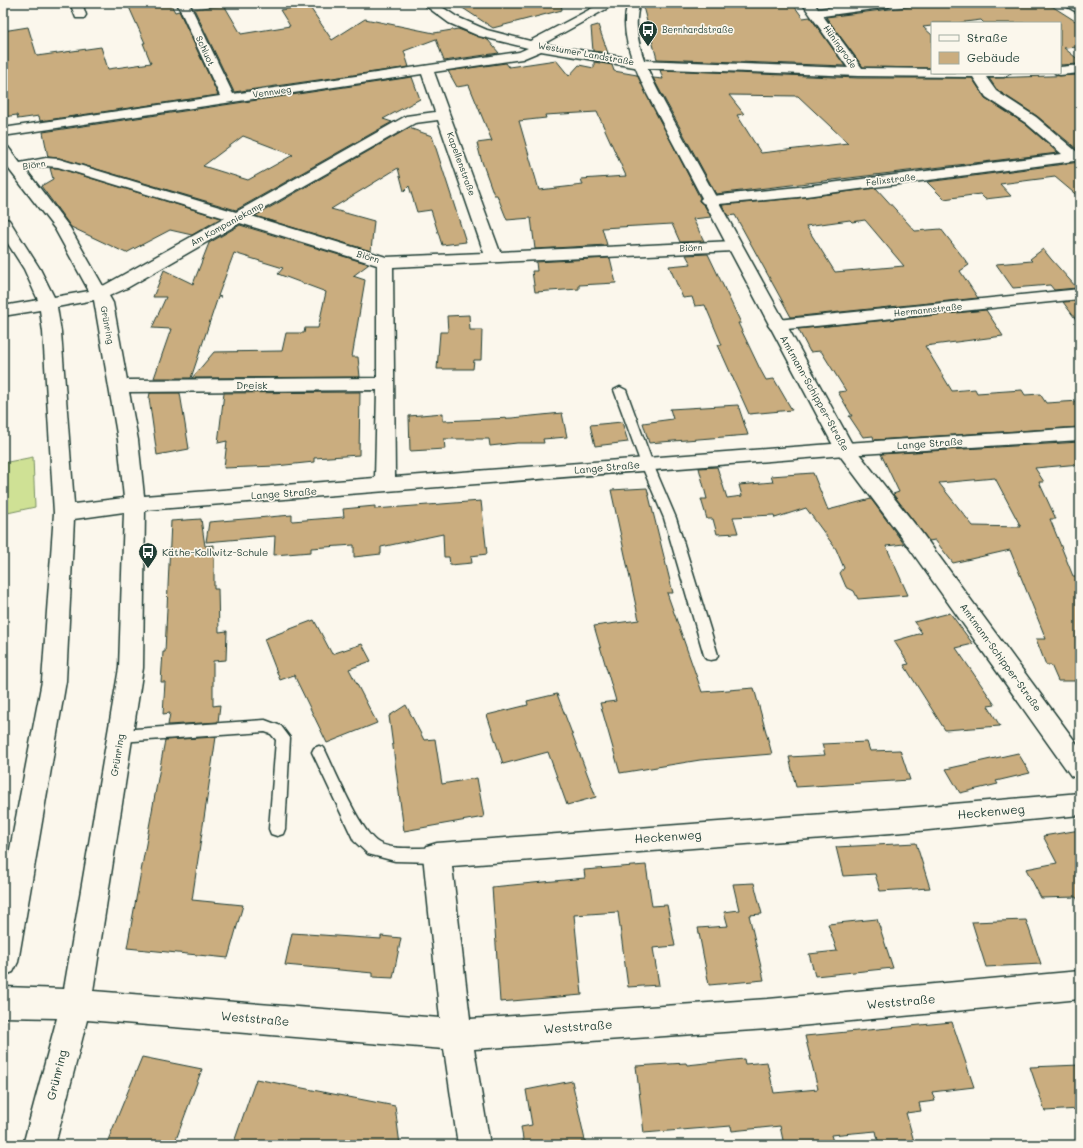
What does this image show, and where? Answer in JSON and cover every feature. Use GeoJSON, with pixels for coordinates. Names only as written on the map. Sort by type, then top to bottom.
{"type":"FeatureCollection","features":[{"type":"Feature","properties":{"kind":"street"},"geometry":{"type":"LineString","coordinates":[[76,3],[80,15]]}},
{"type":"Feature","properties":{"kind":"street","name":"Schluot"},"geometry":{"type":"LineString","coordinates":[[183,3],[228,98]]}},
{"type":"Feature","properties":{"kind":"street","name":"Westumer Landstraße"},"geometry":{"type":"LineString","coordinates":[[428,3],[453,20],[483,34],[536,46],[640,64]]}},
{"type":"Feature","properties":{"kind":"street","name":"Amtmann-Schipper-Straße"},"geometry":{"type":"LineString","coordinates":[[634,3],[630,9],[629,24],[640,64],[666,119],[708,200],[845,449],[913,537],[1080,768]]}},
{"type":"Feature","properties":{"kind":"street","name":"Hüningrode"},"geometry":{"type":"LineString","coordinates":[[808,3],[858,72]]}},
{"type":"Feature","properties":{"kind":"street"},"geometry":{"type":"LineString","coordinates":[[816,13],[888,3]]}},
{"type":"Feature","properties":{"kind":"street"},"geometry":{"type":"LineString","coordinates":[[1067,3],[1080,10]]}},
{"type":"Feature","properties":{"kind":"street","name":"Westumer Landstraße"},"geometry":{"type":"LineString","coordinates":[[536,46],[604,6]]}},
{"type":"Feature","properties":{"kind":"street","name":"Vennweg"},"geometry":{"type":"LineString","coordinates":[[3,132],[522,55],[536,46]]}},
{"type":"Feature","properties":{"kind":"street"},"geometry":{"type":"LineString","coordinates":[[640,64],[931,73]]}},
{"type":"Feature","properties":{"kind":"street"},"geometry":{"type":"LineString","coordinates":[[1061,71],[1080,69]]}},
{"type":"Feature","properties":{"kind":"street","name":"Kapellenstraße"},"geometry":{"type":"LineString","coordinates":[[426,70],[494,258]]}},
{"type":"Feature","properties":{"kind":"street","name":"Felixstraße"},"geometry":{"type":"LineString","coordinates":[[978,74],[990,94],[1031,120],[1077,157]]}},
{"type":"Feature","properties":{"kind":"street","name":"Am Kompaniekamp"},"geometry":{"type":"LineString","coordinates":[[3,310],[99,294],[121,284],[411,119],[443,115]]}},
{"type":"Feature","properties":{"kind":"street","name":"Grünring"},"geometry":{"type":"LineString","coordinates":[[3,150],[15,168],[62,228],[104,303],[128,440],[134,504],[131,668],[76,1004],[39,1145]]}},
{"type":"Feature","properties":{"kind":"street","name":"Felixstraße"},"geometry":{"type":"LineString","coordinates":[[708,200],[798,192],[1077,157]]}},
{"type":"Feature","properties":{"kind":"street","name":"Biörn"},"geometry":{"type":"LineString","coordinates":[[15,168],[46,162],[59,163],[385,262],[734,246]]}},
{"type":"Feature","properties":{"kind":"street"},"geometry":{"type":"LineString","coordinates":[[3,223],[32,269],[48,303],[52,332],[64,513],[54,681],[3,962]]}},
{"type":"Feature","properties":{"kind":"street"},"geometry":{"type":"LineString","coordinates":[[385,262],[385,485]]}},
{"type":"Feature","properties":{"kind":"street","name":"Hermannstraße"},"geometry":{"type":"LineString","coordinates":[[776,325],[1080,294]]}},
{"type":"Feature","properties":{"kind":"street","name":"Dreisk"},"geometry":{"type":"LineString","coordinates":[[118,386],[386,384]]}},
{"type":"Feature","properties":{"kind":"street","name":"Lange Straße"},"geometry":{"type":"LineString","coordinates":[[134,504],[845,449],[1080,434]]}},
{"type":"Feature","properties":{"kind":"street"},"geometry":{"type":"LineString","coordinates":[[64,513],[100,507],[134,504]]}},
{"type":"Feature","properties":{"kind":"street","name":"Heckenweg"},"geometry":{"type":"LineString","coordinates":[[437,855],[918,819],[1080,804]]}},
{"type":"Feature","properties":{"kind":"street"},"geometry":{"type":"LineString","coordinates":[[437,855],[457,1035],[474,1145]]}},
{"type":"Feature","properties":{"kind":"street","name":"Weststraße"},"geometry":{"type":"LineString","coordinates":[[76,1004],[457,1035],[768,1014],[1080,985]]}},
{"type":"Feature","properties":{"kind":"street"},"geometry":{"type":"LineString","coordinates":[[3,1002],[76,1004]]}},
{"type":"Feature","properties":{"kind":"lane"},"geometry":{"type":"LineString","coordinates":[[620,390],[646,464],[670,518],[711,655]]}},
{"type":"Feature","properties":{"kind":"lane"},"geometry":{"type":"LineString","coordinates":[[120,736],[265,726],[276,730],[283,738],[277,829]]}},
{"type":"Feature","properties":{"kind":"lane"},"geometry":{"type":"LineString","coordinates":[[319,752],[360,836],[374,849],[395,854],[437,855]]}},
{"type":"Feature","properties":{"kind":"green space"},"geometry":{"type":"Polygon","coordinates":[[[33,457],[35,507],[3,514],[3,463],[33,457]]]}},
{"type":"Feature","properties":{"kind":"building"},"geometry":{"type":"Polygon","coordinates":[[[155,3],[170,3],[175,12],[179,11],[218,95],[40,121],[39,116],[18,119],[17,115],[3,117],[3,31],[28,27],[37,56],[101,47],[108,69],[151,63],[143,43],[145,43],[129,7],[155,3]]]}},
{"type":"Feature","properties":{"kind":"building"},"geometry":{"type":"Polygon","coordinates":[[[455,3],[561,3],[562,10],[493,28],[455,3]]]}},
{"type":"Feature","properties":{"kind":"building"},"geometry":{"type":"Polygon","coordinates":[[[642,3],[792,3],[803,18],[810,17],[845,66],[657,59],[642,3]]]}},
{"type":"Feature","properties":{"kind":"building"},"geometry":{"type":"Polygon","coordinates":[[[938,3],[1047,3],[1080,24],[1080,47],[1064,48],[1080,61],[1080,64],[1061,65],[1061,22],[983,22],[981,20],[965,22],[931,22],[931,26],[923,27],[931,34],[931,68],[863,67],[826,17],[938,3]]]}},
{"type":"Feature","properties":{"kind":"building"},"geometry":{"type":"Polygon","coordinates":[[[224,5],[241,34],[290,26],[280,10],[309,6],[332,40],[365,19],[434,33],[458,29],[488,40],[499,53],[444,61],[436,39],[404,51],[409,67],[234,92],[194,9],[224,5]]]}},
{"type":"Feature","properties":{"kind":"building"},"geometry":{"type":"Polygon","coordinates":[[[598,25],[608,53],[593,51],[591,27],[598,25]]]}},
{"type":"Feature","properties":{"kind":"building"},"geometry":{"type":"Polygon","coordinates":[[[556,60],[569,76],[579,65],[594,68],[594,62],[612,65],[614,71],[637,75],[700,198],[699,201],[704,205],[711,217],[693,219],[704,241],[680,242],[672,224],[602,228],[607,245],[535,249],[531,218],[507,220],[497,195],[494,195],[477,143],[492,141],[469,85],[457,87],[448,71],[506,63],[509,67],[556,60]],[[597,112],[545,115],[546,118],[519,121],[539,190],[583,185],[581,179],[626,176],[597,112]]]}},
{"type":"Feature","properties":{"kind":"building"},"geometry":{"type":"Polygon","coordinates":[[[660,70],[858,78],[972,78],[985,98],[1025,124],[1058,153],[716,194],[653,78],[663,79],[660,70]],[[729,95],[744,114],[737,115],[761,153],[848,143],[798,96],[729,95]]]}},
{"type":"Feature","properties":{"kind":"building"},"geometry":{"type":"Polygon","coordinates":[[[1080,75],[1080,150],[1078,150],[1037,116],[997,90],[989,78],[1080,75]]]}},
{"type":"Feature","properties":{"kind":"building"},"geometry":{"type":"Polygon","coordinates":[[[412,77],[420,99],[383,119],[392,122],[236,210],[59,158],[48,157],[43,132],[412,77]],[[243,136],[203,166],[248,180],[293,155],[243,136]]]}},
{"type":"Feature","properties":{"kind":"building"},"geometry":{"type":"Polygon","coordinates":[[[409,128],[432,136],[466,242],[442,245],[431,210],[417,212],[409,186],[404,191],[398,168],[331,209],[374,221],[371,251],[255,216],[409,128]]]}},
{"type":"Feature","properties":{"kind":"building"},"geometry":{"type":"Polygon","coordinates":[[[1080,162],[1080,198],[1055,177],[1000,184],[1011,196],[985,199],[980,194],[944,199],[927,182],[1080,162]]]}},
{"type":"Feature","properties":{"kind":"building"},"geometry":{"type":"Polygon","coordinates":[[[50,168],[58,168],[221,218],[192,235],[170,230],[126,253],[71,227],[41,186],[53,179],[50,168]]]}},
{"type":"Feature","properties":{"kind":"building"},"geometry":{"type":"Polygon","coordinates":[[[876,188],[915,231],[941,229],[969,265],[960,271],[978,298],[791,317],[735,215],[728,216],[722,205],[798,198],[876,188]],[[850,220],[806,226],[835,272],[904,266],[865,220],[852,222],[850,220]]]}},
{"type":"Feature","properties":{"kind":"building"},"geometry":{"type":"Polygon","coordinates":[[[240,225],[369,264],[353,276],[365,280],[352,357],[358,357],[360,377],[192,378],[214,352],[282,351],[286,333],[304,333],[305,328],[318,328],[326,292],[278,274],[283,268],[234,253],[218,296],[221,297],[218,297],[191,378],[154,378],[171,329],[152,328],[166,297],[153,297],[164,270],[193,284],[209,243],[240,225]]]}},
{"type":"Feature","properties":{"kind":"building"},"geometry":{"type":"Polygon","coordinates":[[[1043,249],[1077,288],[1054,290],[1050,285],[1013,288],[996,264],[1032,261],[1030,259],[1043,249]]]}},
{"type":"Feature","properties":{"kind":"building"},"geometry":{"type":"Polygon","coordinates":[[[708,254],[741,323],[738,323],[760,369],[766,380],[774,379],[792,410],[749,414],[718,345],[722,345],[705,305],[695,306],[692,297],[683,298],[669,266],[691,264],[686,255],[708,254]]]}},
{"type":"Feature","properties":{"kind":"building"},"geometry":{"type":"Polygon","coordinates":[[[610,258],[616,283],[579,285],[579,289],[535,292],[532,271],[537,271],[536,262],[610,258]]]}},
{"type":"Feature","properties":{"kind":"building"},"geometry":{"type":"Polygon","coordinates":[[[1080,301],[1080,325],[1063,302],[1080,301]]]}},
{"type":"Feature","properties":{"kind":"building"},"geometry":{"type":"Polygon","coordinates":[[[986,310],[1003,336],[925,346],[952,391],[975,389],[977,393],[1022,390],[1025,395],[1040,394],[1046,403],[1080,401],[1080,427],[874,440],[873,436],[863,437],[849,416],[852,416],[838,392],[846,391],[821,351],[810,352],[798,329],[986,310]]]}},
{"type":"Feature","properties":{"kind":"building"},"geometry":{"type":"Polygon","coordinates":[[[469,315],[470,330],[482,330],[481,360],[474,360],[473,369],[437,369],[440,332],[448,332],[447,316],[469,315]]]}},
{"type":"Feature","properties":{"kind":"building"},"geometry":{"type":"Polygon","coordinates":[[[360,392],[359,455],[314,458],[314,462],[276,466],[224,468],[227,441],[218,443],[224,393],[360,392]]]}},
{"type":"Feature","properties":{"kind":"building"},"geometry":{"type":"Polygon","coordinates":[[[150,393],[180,393],[189,449],[157,455],[149,398],[150,393]]]}},
{"type":"Feature","properties":{"kind":"building"},"geometry":{"type":"Polygon","coordinates":[[[738,405],[748,435],[649,443],[643,423],[673,419],[670,409],[738,405]]]}},
{"type":"Feature","properties":{"kind":"building"},"geometry":{"type":"Polygon","coordinates":[[[443,413],[443,421],[512,418],[562,413],[567,437],[543,439],[544,443],[517,443],[490,446],[489,439],[444,439],[445,449],[410,451],[409,416],[443,413]]]}},
{"type":"Feature","properties":{"kind":"building"},"geometry":{"type":"Polygon","coordinates":[[[622,422],[628,442],[595,446],[590,425],[622,422]]]}},
{"type":"Feature","properties":{"kind":"building"},"geometry":{"type":"Polygon","coordinates":[[[1080,442],[1080,464],[1035,468],[1044,482],[1039,482],[1056,519],[1050,519],[1073,576],[1080,576],[1080,681],[1058,681],[1051,665],[1046,665],[1036,639],[1046,639],[1010,550],[953,563],[935,540],[929,541],[893,494],[899,492],[881,454],[1080,442]],[[995,478],[939,483],[973,526],[1021,527],[995,478]]]}},
{"type":"Feature","properties":{"kind":"building"},"geometry":{"type":"Polygon","coordinates":[[[717,467],[727,498],[742,496],[739,485],[773,482],[771,476],[813,473],[828,510],[871,499],[904,544],[886,546],[908,595],[858,599],[854,591],[846,587],[840,573],[844,568],[836,549],[806,508],[775,518],[774,515],[733,517],[738,533],[717,534],[713,519],[707,519],[701,499],[707,499],[699,468],[717,467]]]}},
{"type":"Feature","properties":{"kind":"building"},"geometry":{"type":"Polygon","coordinates":[[[647,488],[673,593],[667,593],[702,692],[754,688],[772,754],[700,760],[620,773],[600,703],[616,701],[594,626],[639,620],[611,490],[647,488]]]}},
{"type":"Feature","properties":{"kind":"building"},"geometry":{"type":"Polygon","coordinates":[[[481,501],[487,554],[471,556],[472,563],[450,565],[449,557],[444,557],[443,534],[381,547],[381,554],[354,557],[354,545],[311,548],[311,552],[274,555],[275,536],[206,542],[209,522],[292,515],[292,521],[344,517],[343,509],[375,506],[375,509],[481,501]]]}},
{"type":"Feature","properties":{"kind":"building"},"geometry":{"type":"Polygon","coordinates":[[[201,519],[205,546],[214,545],[214,589],[218,589],[219,632],[227,631],[226,660],[213,661],[213,706],[220,705],[218,722],[168,725],[170,713],[163,714],[165,682],[161,682],[163,652],[165,652],[171,521],[201,519]]]}},
{"type":"Feature","properties":{"kind":"building"},"geometry":{"type":"Polygon","coordinates":[[[950,613],[973,644],[956,648],[995,705],[988,706],[1000,726],[945,730],[904,665],[909,664],[894,641],[922,633],[914,622],[950,613]]]}},
{"type":"Feature","properties":{"kind":"building"},"geometry":{"type":"Polygon","coordinates":[[[314,620],[332,654],[362,644],[371,661],[349,669],[377,723],[327,743],[294,675],[280,680],[264,639],[314,620]]]}},
{"type":"Feature","properties":{"kind":"building"},"geometry":{"type":"Polygon","coordinates":[[[557,694],[596,797],[567,805],[548,752],[503,764],[487,715],[528,705],[527,701],[557,694]]]}},
{"type":"Feature","properties":{"kind":"building"},"geometry":{"type":"Polygon","coordinates":[[[406,705],[424,740],[435,739],[442,784],[477,778],[484,817],[404,831],[389,716],[406,705]]]}},
{"type":"Feature","properties":{"kind":"building"},"geometry":{"type":"Polygon","coordinates":[[[216,737],[192,900],[243,905],[228,958],[127,948],[165,740],[216,737]]]}},
{"type":"Feature","properties":{"kind":"building"},"geometry":{"type":"Polygon","coordinates":[[[867,742],[870,751],[900,750],[910,780],[796,787],[789,757],[825,755],[822,744],[867,742]]]}},
{"type":"Feature","properties":{"kind":"building"},"geometry":{"type":"Polygon","coordinates":[[[1018,753],[1030,773],[996,781],[998,784],[960,793],[946,769],[1018,753]]]}},
{"type":"Feature","properties":{"kind":"building"},"geometry":{"type":"Polygon","coordinates":[[[1080,830],[1080,904],[1076,897],[1041,898],[1026,869],[1057,863],[1043,836],[1080,830]]]}},
{"type":"Feature","properties":{"kind":"building"},"geometry":{"type":"Polygon","coordinates":[[[916,843],[930,888],[880,891],[875,874],[843,876],[836,847],[916,843]]]}},
{"type":"Feature","properties":{"kind":"building"},"geometry":{"type":"Polygon","coordinates":[[[646,865],[652,906],[667,905],[675,946],[653,948],[659,985],[628,987],[618,912],[574,915],[582,995],[500,1002],[492,887],[585,878],[584,870],[646,865]]]}},
{"type":"Feature","properties":{"kind":"building"},"geometry":{"type":"Polygon","coordinates":[[[754,883],[762,914],[749,915],[764,980],[709,985],[698,928],[728,926],[724,912],[739,910],[733,884],[754,883]]]}},
{"type":"Feature","properties":{"kind":"building"},"geometry":{"type":"Polygon","coordinates":[[[877,919],[893,968],[815,976],[809,954],[837,951],[828,924],[877,919]]]}},
{"type":"Feature","properties":{"kind":"building"},"geometry":{"type":"Polygon","coordinates":[[[1026,920],[1041,964],[986,967],[972,922],[1026,920]]]}},
{"type":"Feature","properties":{"kind":"building"},"geometry":{"type":"Polygon","coordinates":[[[292,933],[381,939],[381,936],[401,938],[393,978],[373,977],[373,973],[285,965],[292,933]]]}},
{"type":"Feature","properties":{"kind":"building"},"geometry":{"type":"Polygon","coordinates":[[[952,1022],[974,1087],[932,1092],[935,1101],[919,1103],[921,1111],[906,1113],[915,1145],[879,1145],[876,1131],[831,1135],[834,1145],[784,1145],[780,1126],[732,1131],[731,1126],[644,1133],[636,1066],[686,1063],[687,1065],[744,1059],[745,1064],[767,1062],[774,1093],[818,1089],[805,1036],[952,1022]]]}},
{"type":"Feature","properties":{"kind":"building"},"geometry":{"type":"Polygon","coordinates":[[[142,1057],[202,1069],[174,1145],[106,1145],[142,1057]]]}},
{"type":"Feature","properties":{"kind":"building"},"geometry":{"type":"Polygon","coordinates":[[[1080,1065],[1080,1109],[1045,1111],[1030,1067],[1080,1065]]]}},
{"type":"Feature","properties":{"kind":"building"},"geometry":{"type":"Polygon","coordinates":[[[256,1079],[395,1106],[400,1145],[233,1145],[256,1079]]]}},
{"type":"Feature","properties":{"kind":"building"},"geometry":{"type":"Polygon","coordinates":[[[572,1081],[586,1145],[524,1145],[521,1127],[532,1125],[526,1090],[572,1081]]]}},
{"type":"Feature","properties":{"kind":"place","name":"Bernhardstraße"},"geometry":{"type":"Point","coordinates":[648,47]}},
{"type":"Feature","properties":{"kind":"place","name":"Käthe-Kollwitz-Schule"},"geometry":{"type":"Point","coordinates":[148,569]}}]}
